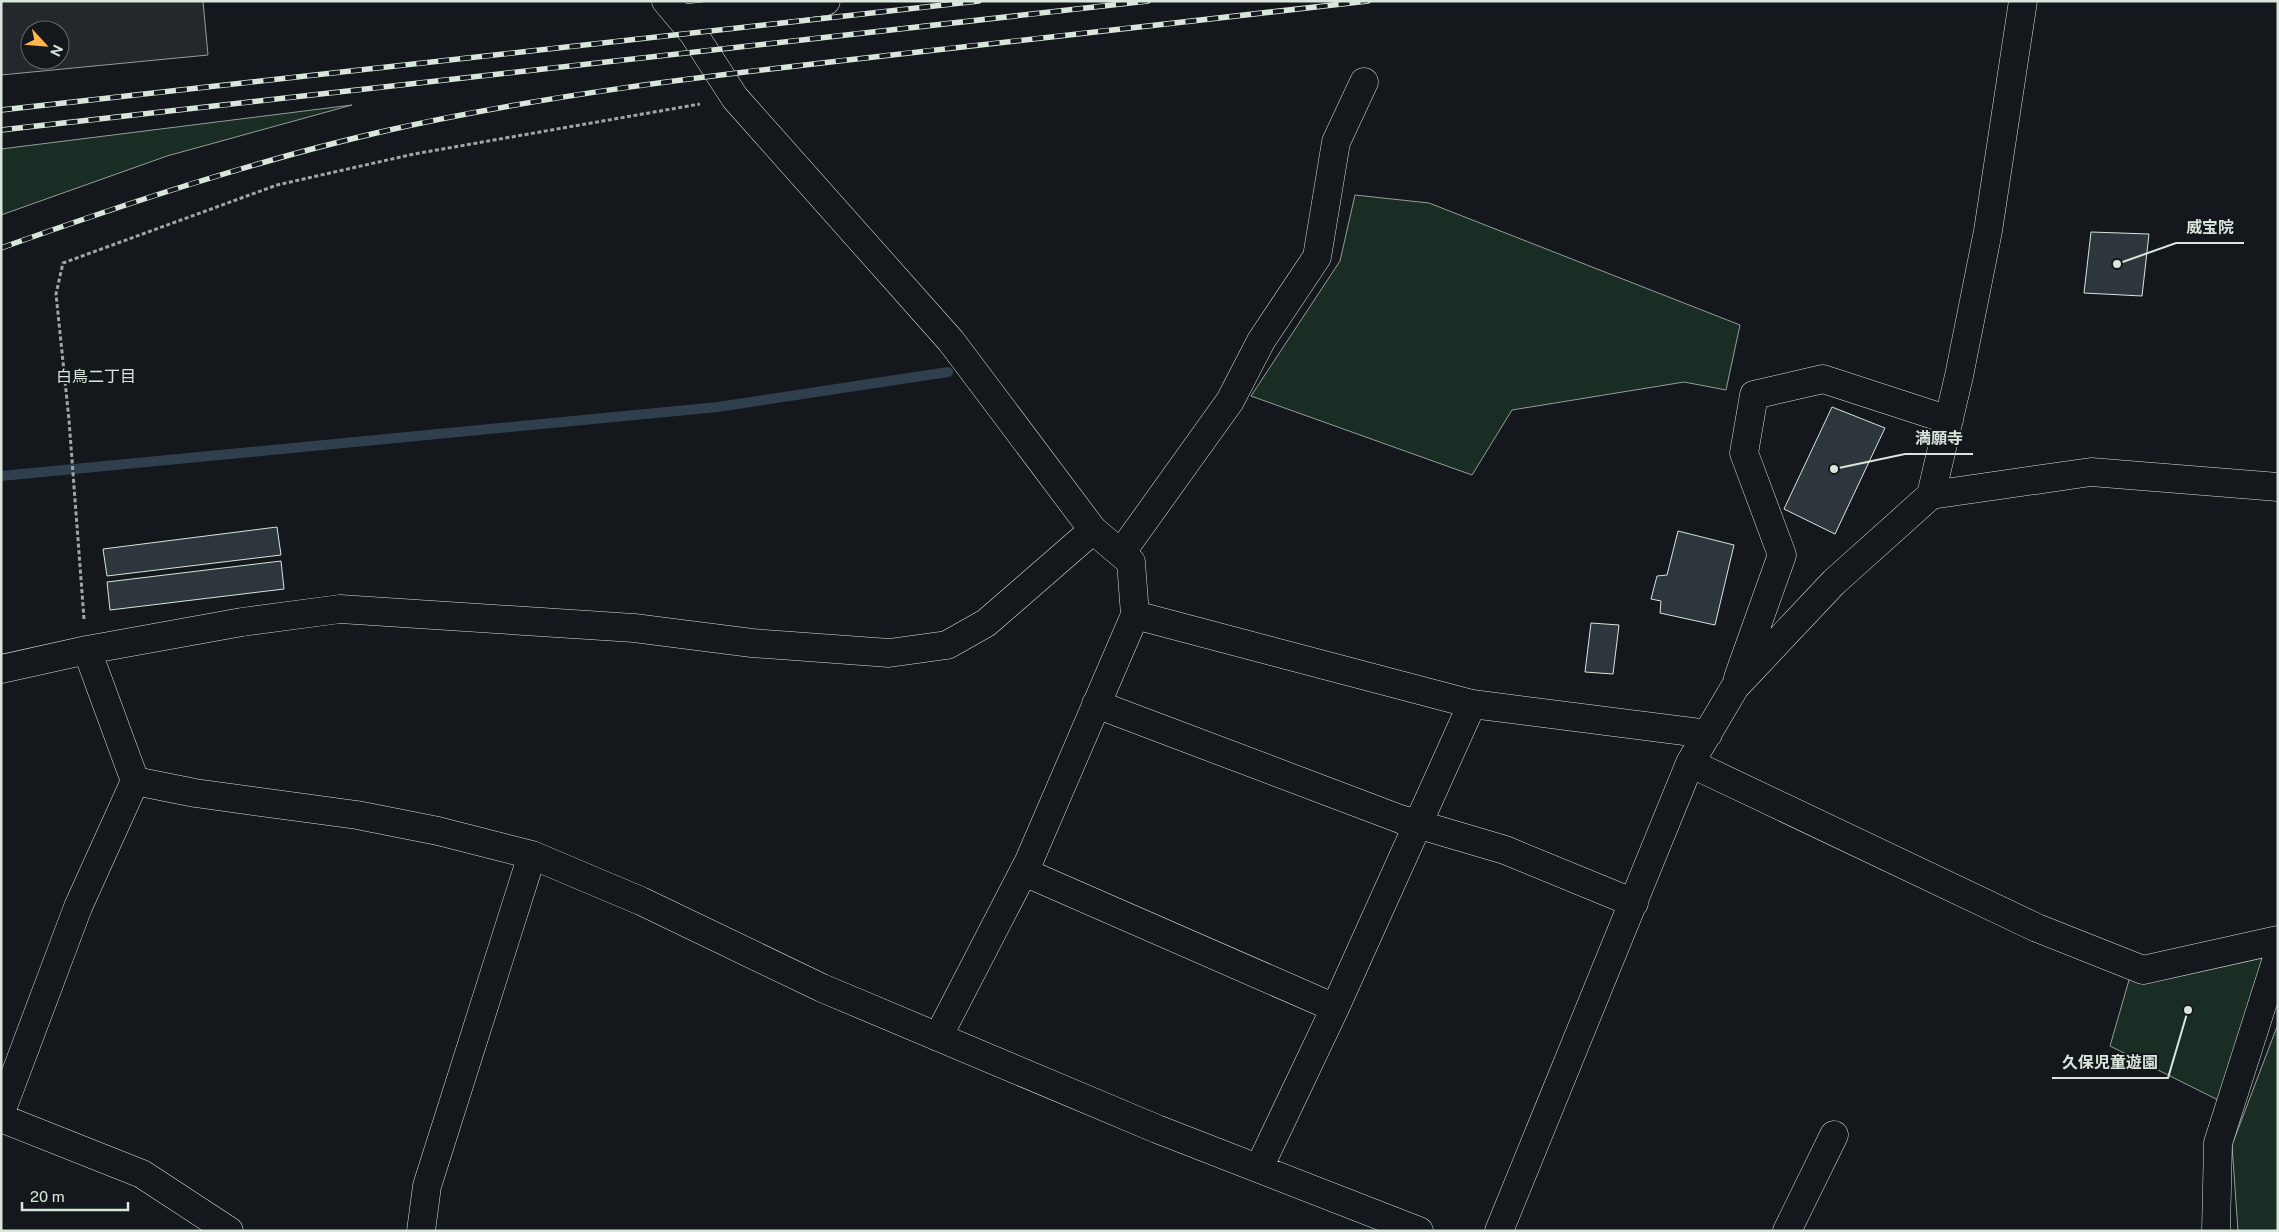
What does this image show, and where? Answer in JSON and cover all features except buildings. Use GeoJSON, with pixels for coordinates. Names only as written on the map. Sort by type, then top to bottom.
{"type":"FeatureCollection","features":[{"type":"Feature","properties":{"kind":"street"},"geometry":{"type":"LineString","coordinates":[[673,10],[826,1]]}},
{"type":"Feature","properties":{"kind":"street"},"geometry":{"type":"LineString","coordinates":[[1931,495],[1949,420],[1988,232],[2023,1]]}},
{"type":"Feature","properties":{"kind":"street"},"geometry":{"type":"LineString","coordinates":[[673,10],[706,51],[735,98],[951,341],[1093,530],[1131,562],[1135,615],[1024,872],[938,1037]]}},
{"type":"Feature","properties":{"kind":"street"},"geometry":{"type":"LineString","coordinates":[[1121,553],[1230,401],[1261,341],[1317,257],[1336,142],[1364,82]]}},
{"type":"Feature","properties":{"kind":"street"},"geometry":{"type":"LineString","coordinates":[[1499,1231],[1690,763],[1735,687],[1782,555],[1744,453],[1754,395],[1823,379],[1949,420]]}},
{"type":"Feature","properties":{"kind":"street"},"geometry":{"type":"LineString","coordinates":[[1735,687],[1834,582],[1931,495],[2091,472],[2278,487]]}},
{"type":"Feature","properties":{"kind":"street"},"geometry":{"type":"LineString","coordinates":[[1,670],[87,650],[242,622],[340,609],[634,628],[752,643],[889,653],[947,645],[986,622],[1093,530]]}},
{"type":"Feature","properties":{"kind":"street"},"geometry":{"type":"LineString","coordinates":[[1135,615],[1472,704],[1708,734]]}},
{"type":"Feature","properties":{"kind":"street"},"geometry":{"type":"LineString","coordinates":[[1,1112],[78,907],[135,781],[87,650]]}},
{"type":"Feature","properties":{"kind":"street"},"geometry":{"type":"LineString","coordinates":[[1096,704],[1417,824],[1506,850],[1634,903]]}},
{"type":"Feature","properties":{"kind":"street"},"geometry":{"type":"LineString","coordinates":[[1259,1168],[1335,1008],[1472,704]]}},
{"type":"Feature","properties":{"kind":"street"},"geometry":{"type":"LineString","coordinates":[[1690,763],[2037,928],[2143,970],[2278,940]]}},
{"type":"Feature","properties":{"kind":"street"},"geometry":{"type":"LineString","coordinates":[[135,781],[195,793],[357,815],[438,831],[532,855],[641,901],[822,988],[1157,1129],[1419,1231]]}},
{"type":"Feature","properties":{"kind":"street"},"geometry":{"type":"LineString","coordinates":[[421,1231],[427,1186],[532,855]]}},
{"type":"Feature","properties":{"kind":"street"},"geometry":{"type":"LineString","coordinates":[[1024,872],[1335,1008]]}},
{"type":"Feature","properties":{"kind":"street"},"geometry":{"type":"LineString","coordinates":[[2216,1231],[2218,1144],[2278,955]]}},
{"type":"Feature","properties":{"kind":"street"},"geometry":{"type":"LineString","coordinates":[[1,1118],[142,1174],[228,1231]]}},
{"type":"Feature","properties":{"kind":"street"},"geometry":{"type":"LineString","coordinates":[[1788,1231],[1834,1135]]}},
{"type":"Feature","properties":{"kind":"path"},"geometry":{"type":"LineString","coordinates":[[87,650],[69,420],[56,294],[63,263],[277,185],[414,154],[735,98]]}},
{"type":"Feature","properties":{"kind":"green space"},"geometry":{"type":"Polygon","coordinates":[[[352,105],[167,156],[1,215],[1,149],[352,105]]]}},
{"type":"Feature","properties":{"kind":"green space"},"geometry":{"type":"Polygon","coordinates":[[[1355,195],[1429,203],[1740,325],[1726,390],[1684,382],[1512,410],[1472,475],[1251,396],[1340,261],[1355,195]]]}},
{"type":"Feature","properties":{"kind":"green space"},"geometry":{"type":"Polygon","coordinates":[[[2275,945],[2226,1104],[2110,1046],[2131,973],[2275,945]]]}},
{"type":"Feature","properties":{"kind":"green space"},"geometry":{"type":"Polygon","coordinates":[[[2278,1024],[2278,1231],[2238,1231],[2232,1145],[2278,1024]]]}},
{"type":"Feature","properties":{"kind":"shaded area"},"geometry":{"type":"Polygon","coordinates":[[[1,1],[203,1],[208,55],[70,68],[70,20],[20,20],[20,70],[53,70],[1,75],[1,1]]]}},
{"type":"Feature","properties":{"kind":"waterway"},"geometry":{"type":"LineString","coordinates":[[1,476],[718,407],[948,372]]}},
{"type":"Feature","properties":{"kind":"railway"},"geometry":{"type":"LineString","coordinates":[[1,110],[979,1]]}},
{"type":"Feature","properties":{"kind":"railway"},"geometry":{"type":"LineString","coordinates":[[1,130],[1148,1]]}},
{"type":"Feature","properties":{"kind":"railway"},"geometry":{"type":"LineString","coordinates":[[1,248],[140,200],[281,157],[376,133],[500,108],[624,88],[749,72],[1368,1]]}},
{"type":"Feature","properties":{"kind":"place","name":"威宝院"},"geometry":{"type":"Point","coordinates":[2117,264]}},
{"type":"Feature","properties":{"kind":"place","name":"満願寺"},"geometry":{"type":"Point","coordinates":[1834,469]}},
{"type":"Feature","properties":{"kind":"place","name":"久保児童遊園"},"geometry":{"type":"Point","coordinates":[2188,1010]}},
{"type":"Feature","properties":{"kind":"district","name":"白鳥二丁目"},"geometry":{"type":"Point","coordinates":[96,376]}}]}
